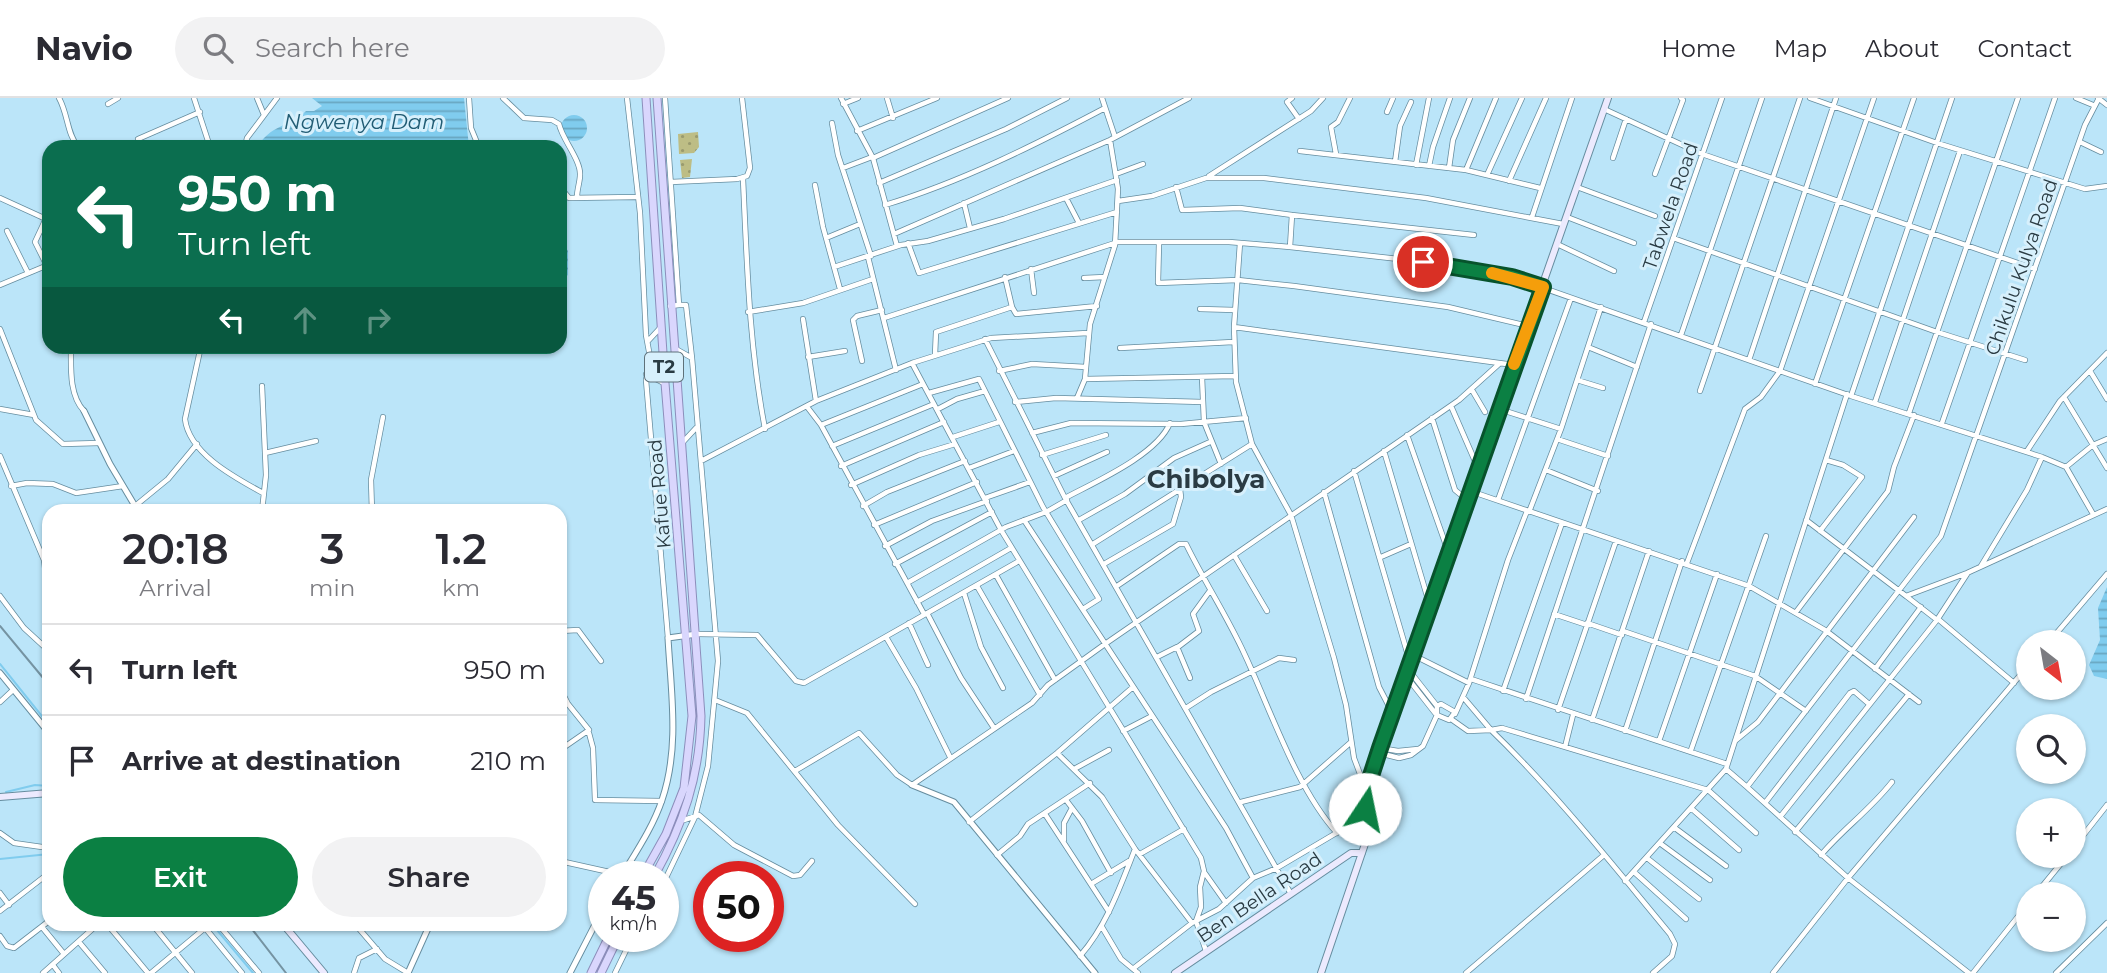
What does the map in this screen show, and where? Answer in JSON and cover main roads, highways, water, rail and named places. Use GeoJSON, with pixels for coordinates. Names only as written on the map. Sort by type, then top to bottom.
{"type":"FeatureCollection","features":[{"type":"Feature","properties":{"kind":"main road","name":"Kafue Road"},"geometry":{"type":"LineString","coordinates":[[646,98],[665,383],[692,716],[684,788],[666,834],[651,861]]}},
{"type":"Feature","properties":{"kind":"main road","name":"Kafue Road"},"geometry":{"type":"LineString","coordinates":[[657,98],[661,174],[675,305],[673,342],[698,634],[701,716],[699,757],[684,820],[662,861]]}},
{"type":"Feature","properties":{"kind":"main road"},"geometry":{"type":"LineString","coordinates":[[1321,973],[1362,853],[1366,833],[1366,791],[1379,750],[1608,98]]}},
{"type":"Feature","properties":{"kind":"main road"},"geometry":{"type":"LineString","coordinates":[[0,795],[42,793]]}},
{"type":"Feature","properties":{"kind":"main road","name":"Ben Bella Road"},"geometry":{"type":"LineString","coordinates":[[1175,973],[1351,853],[1362,853]]}},
{"type":"Feature","properties":{"kind":"main road"},"geometry":{"type":"LineString","coordinates":[[289,931],[324,973]]}},
{"type":"Feature","properties":{"kind":"main road"},"geometry":{"type":"LineString","coordinates":[[591,973],[601,952]]}},
{"type":"Feature","properties":{"kind":"main road"},"geometry":{"type":"LineString","coordinates":[[601,973],[611,952]]}},
{"type":"Feature","properties":{"kind":"water","name":"Ngwenya Dam"},"geometry":{"type":"Polygon","coordinates":[[[312,98],[464,98],[468,140],[262,140],[306,111],[314,111],[322,106],[312,98]]]}},
{"type":"Feature","properties":{"kind":"water"},"geometry":{"type":"Polygon","coordinates":[[[574,115],[583,119],[587,128],[583,137],[574,141],[565,137],[561,128],[565,119],[574,115]]]}},
{"type":"Feature","properties":{"kind":"water"},"geometry":{"type":"Polygon","coordinates":[[[2107,587],[2107,679],[2094,676],[2089,665],[2100,640],[2098,608],[2107,587]]]}},
{"type":"Feature","properties":{"kind":"waterway"},"geometry":{"type":"LineString","coordinates":[[0,664],[42,716]]}},
{"type":"Feature","properties":{"kind":"waterway"},"geometry":{"type":"LineString","coordinates":[[6,792],[42,786]]}},
{"type":"Feature","properties":{"kind":"waterway"},"geometry":{"type":"LineString","coordinates":[[0,859],[42,855]]}},
{"type":"Feature","properties":{"kind":"waterway"},"geometry":{"type":"LineString","coordinates":[[218,931],[253,973]]}},
{"type":"Feature","properties":{"kind":"railway"},"geometry":{"type":"LineString","coordinates":[[0,626],[42,677]]}},
{"type":"Feature","properties":{"kind":"railway"},"geometry":{"type":"LineString","coordinates":[[253,931],[286,973]]}},
{"type":"Feature","properties":{"kind":"district","name":"Chibolya"},"geometry":{"type":"Point","coordinates":[1206,479]}}]}
